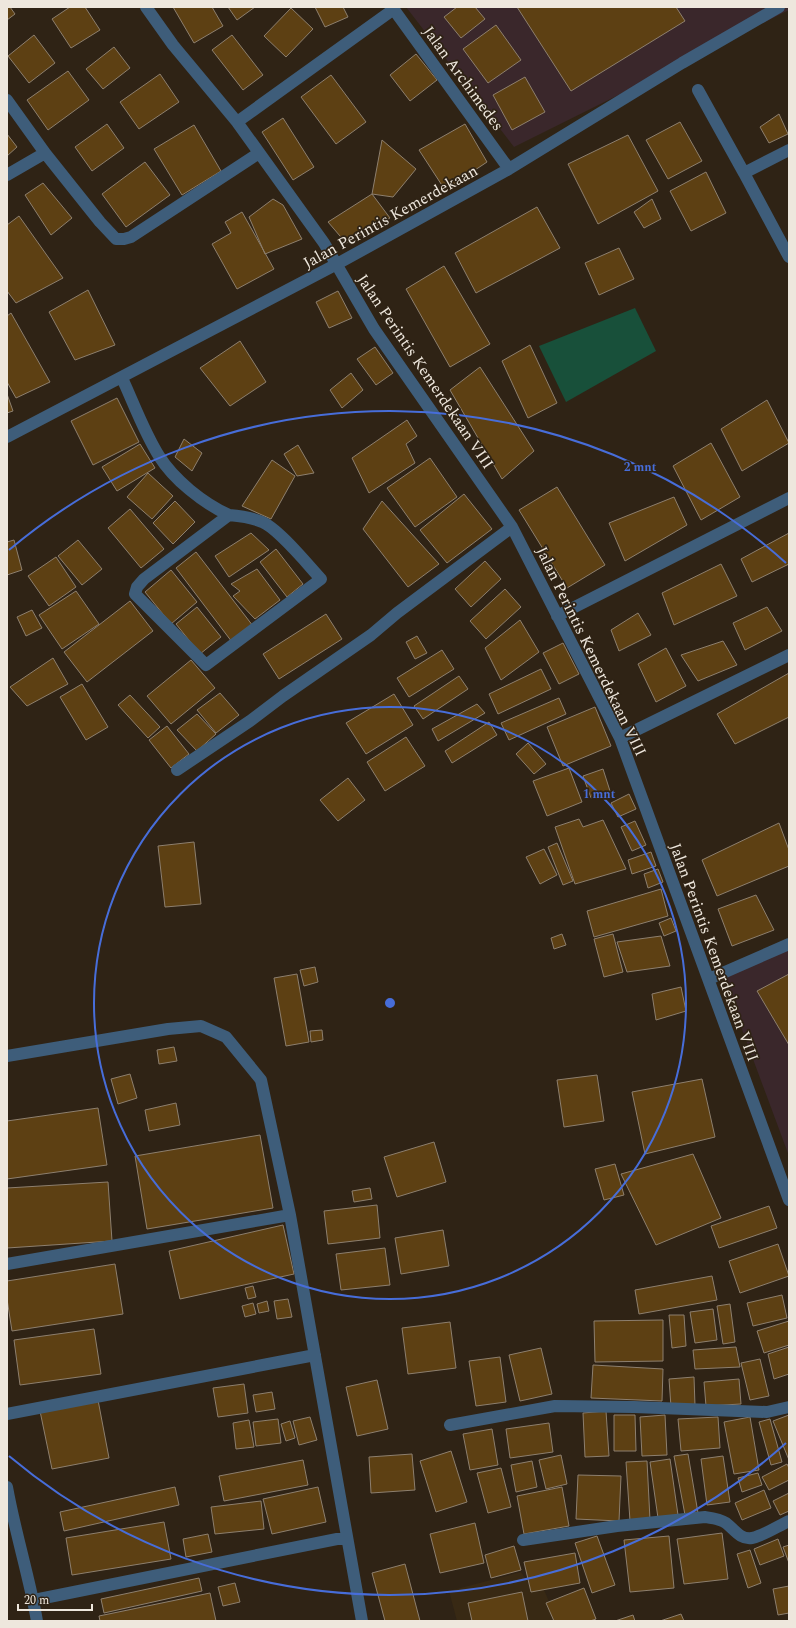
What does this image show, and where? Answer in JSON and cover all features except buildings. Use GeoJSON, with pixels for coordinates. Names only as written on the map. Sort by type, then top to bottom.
{"type":"FeatureCollection","features":[{"type":"Feature","properties":{"kind":"street","name":"Jalan Perintis Kemerdekaan VIII"},"geometry":{"type":"LineString","coordinates":[[146,7],[173,45],[237,122],[324,243],[374,329],[512,527],[620,738],[710,979],[746,1086],[789,1200]]}},
{"type":"Feature","properties":{"kind":"street","name":"Jalan Perintis Kemerdekaan"},"geometry":{"type":"LineString","coordinates":[[7,437],[122,378],[190,340],[336,264],[509,169],[682,63],[779,7]]}},
{"type":"Feature","properties":{"kind":"street"},"geometry":{"type":"LineString","coordinates":[[237,122],[393,8]]}},
{"type":"Feature","properties":{"kind":"street","name":"Jalan Archimedes"},"geometry":{"type":"LineString","coordinates":[[393,8],[509,169]]}},
{"type":"Feature","properties":{"kind":"street"},"geometry":{"type":"LineString","coordinates":[[698,90],[789,257]]}},
{"type":"Feature","properties":{"kind":"street"},"geometry":{"type":"LineString","coordinates":[[7,100],[45,153],[116,239],[131,237],[259,153]]}},
{"type":"Feature","properties":{"kind":"street"},"geometry":{"type":"LineString","coordinates":[[744,173],[789,150]]}},
{"type":"Feature","properties":{"kind":"street"},"geometry":{"type":"LineString","coordinates":[[7,175],[45,153]]}},
{"type":"Feature","properties":{"kind":"street"},"geometry":{"type":"LineString","coordinates":[[122,378],[150,439],[160,457],[180,480],[196,496],[212,507],[229,515],[247,517],[263,522],[275,530],[321,579],[206,665],[135,594],[137,587],[144,579],[229,515]]}},
{"type":"Feature","properties":{"kind":"street"},"geometry":{"type":"LineString","coordinates":[[558,616],[789,498]]}},
{"type":"Feature","properties":{"kind":"street"},"geometry":{"type":"LineString","coordinates":[[177,770],[250,721],[283,696],[371,635],[397,613],[512,527]]}},
{"type":"Feature","properties":{"kind":"street"},"geometry":{"type":"LineString","coordinates":[[620,738],[789,655]]}},
{"type":"Feature","properties":{"kind":"street"},"geometry":{"type":"LineString","coordinates":[[710,979],[789,944]]}},
{"type":"Feature","properties":{"kind":"street"},"geometry":{"type":"LineString","coordinates":[[7,1056],[201,1026],[226,1036],[261,1080],[290,1214],[362,1621]]}},
{"type":"Feature","properties":{"kind":"street"},"geometry":{"type":"LineString","coordinates":[[7,1264],[290,1214]]}},
{"type":"Feature","properties":{"kind":"street"},"geometry":{"type":"LineString","coordinates":[[7,1414],[315,1355]]}},
{"type":"Feature","properties":{"kind":"street"},"geometry":{"type":"LineString","coordinates":[[450,1425],[555,1406],[642,1407],[768,1412],[789,1407]]}},
{"type":"Feature","properties":{"kind":"street"},"geometry":{"type":"LineString","coordinates":[[7,1487],[10,1517],[34,1600],[37,1621]]}},
{"type":"Feature","properties":{"kind":"street"},"geometry":{"type":"LineString","coordinates":[[523,1540],[617,1526],[705,1517],[718,1519],[742,1537],[751,1538],[789,1521]]}},
{"type":"Feature","properties":{"kind":"street"},"geometry":{"type":"LineString","coordinates":[[34,1600],[347,1538]]}},
{"type":"Feature","properties":{"kind":"shaded area"},"geometry":{"type":"Polygon","coordinates":[[[406,7],[789,7],[789,10],[514,147],[406,7]]]}},
{"type":"Feature","properties":{"kind":"shaded area"},"geometry":{"type":"Polygon","coordinates":[[[789,946],[789,1156],[721,973],[789,946]]]}},
{"type":"Feature","properties":{"kind":"shaded area"},"geometry":{"type":"Polygon","coordinates":[[[521,1572],[532,1588],[542,1585],[557,1621],[457,1621],[449,1591],[521,1572]]]}},
{"type":"Feature","properties":{"kind":"green space"},"geometry":{"type":"Polygon","coordinates":[[[635,308],[656,351],[566,402],[539,346],[635,308]]]}}]}
